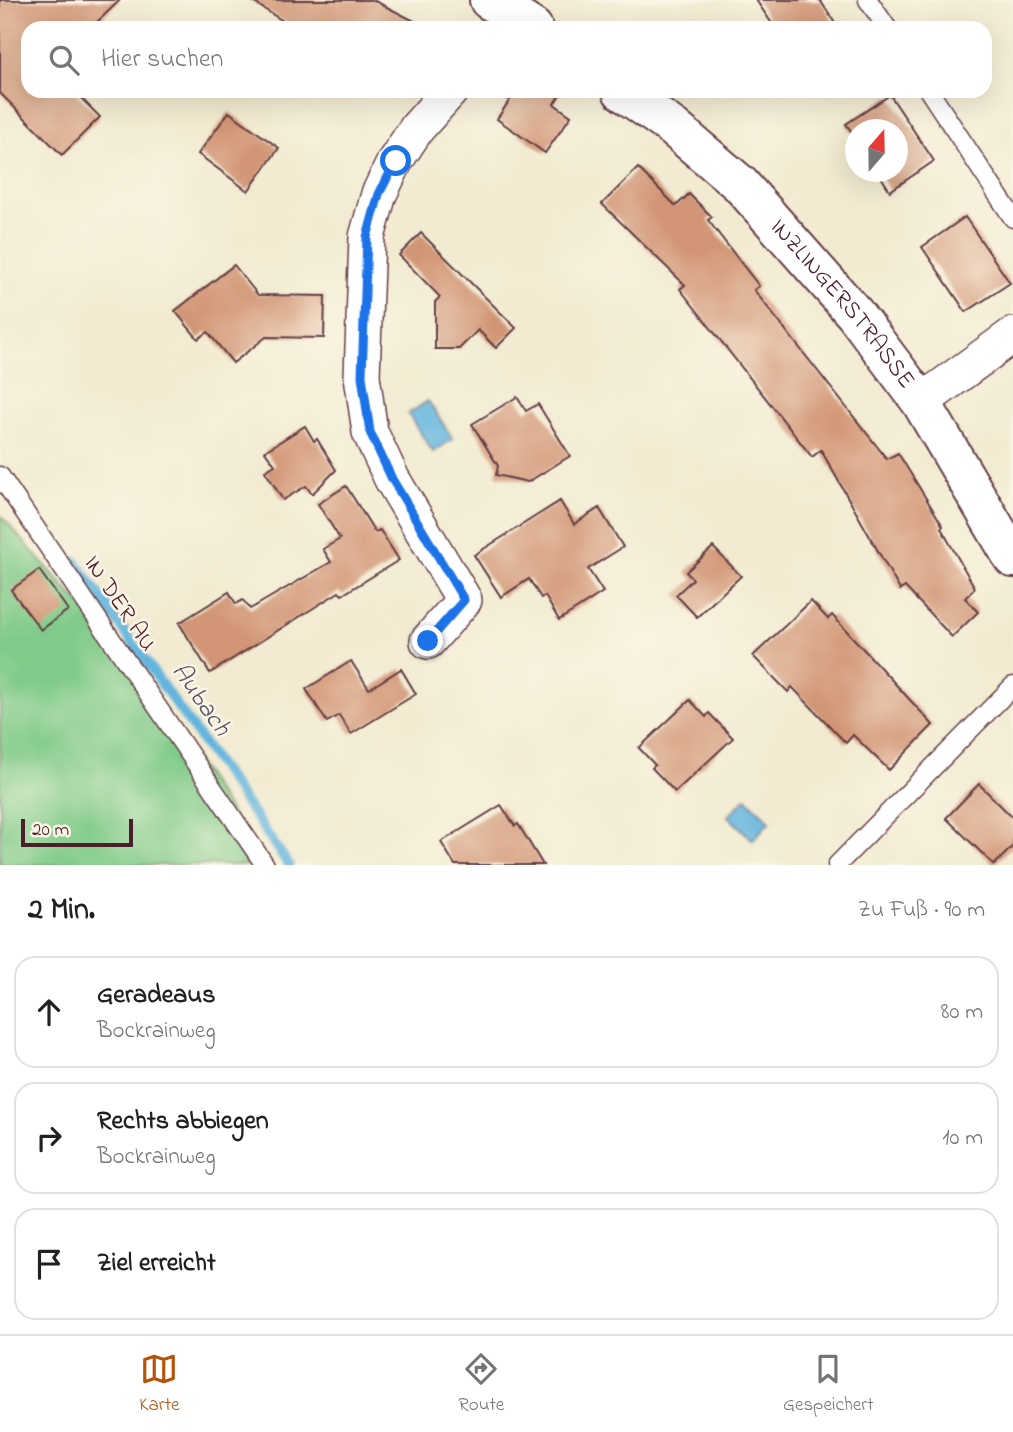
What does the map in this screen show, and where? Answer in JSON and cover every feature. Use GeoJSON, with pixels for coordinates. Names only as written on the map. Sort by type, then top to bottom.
{"type":"FeatureCollection","features":[{"type":"Feature","properties":{"kind":"street"},"geometry":{"type":"LineString","coordinates":[[428,641],[464,600],[392,479],[370,432],[362,376],[367,237],[379,194],[417,128],[444,98]]}},
{"type":"Feature","properties":{"kind":"street","name":"INZLINGERSTRASSE"},"geometry":{"type":"LineString","coordinates":[[632,98],[674,128],[740,184],[855,314],[921,402],[1013,558]]}},
{"type":"Feature","properties":{"kind":"street"},"geometry":{"type":"LineString","coordinates":[[921,402],[1013,335]]}},
{"type":"Feature","properties":{"kind":"lane"},"geometry":{"type":"LineString","coordinates":[[868,0],[882,21]]}},
{"type":"Feature","properties":{"kind":"lane"},"geometry":{"type":"LineString","coordinates":[[934,98],[1013,218]]}},
{"type":"Feature","properties":{"kind":"lane","name":"IN DER AU"},"geometry":{"type":"LineString","coordinates":[[0,476],[265,865]]}},
{"type":"Feature","properties":{"kind":"lane"},"geometry":{"type":"LineString","coordinates":[[838,865],[1013,686]]}},
{"type":"Feature","properties":{"kind":"green space"},"geometry":{"type":"Polygon","coordinates":[[[0,515],[121,650],[266,865],[0,865],[0,515]]]}},
{"type":"Feature","properties":{"kind":"water"},"geometry":{"type":"Polygon","coordinates":[[[428,401],[453,439],[433,452],[408,414],[428,401]]]}},
{"type":"Feature","properties":{"kind":"water"},"geometry":{"type":"Polygon","coordinates":[[[746,798],[770,821],[753,840],[728,816],[746,798]]]}},
{"type":"Feature","properties":{"kind":"building"},"geometry":{"type":"Polygon","coordinates":[[[0,0],[120,0],[98,21],[21,21],[21,98],[81,98],[100,117],[62,155],[0,93],[0,0]]]}},
{"type":"Feature","properties":{"kind":"building"},"geometry":{"type":"Polygon","coordinates":[[[250,0],[373,0],[414,21],[283,21],[250,0]]]}},
{"type":"Feature","properties":{"kind":"building"},"geometry":{"type":"Polygon","coordinates":[[[756,0],[820,0],[834,21],[770,21],[756,0]]]}},
{"type":"Feature","properties":{"kind":"building"},"geometry":{"type":"Polygon","coordinates":[[[511,98],[558,98],[554,104],[571,116],[545,153],[497,119],[511,98]]]}},
{"type":"Feature","properties":{"kind":"building"},"geometry":{"type":"Polygon","coordinates":[[[885,98],[892,98],[906,119],[854,119],[885,98]]]}},
{"type":"Feature","properties":{"kind":"building"},"geometry":{"type":"Polygon","coordinates":[[[229,112],[279,148],[248,191],[198,154],[229,112]]]}},
{"type":"Feature","properties":{"kind":"building"},"geometry":{"type":"Polygon","coordinates":[[[908,122],[934,161],[908,179],[908,122]]]}},
{"type":"Feature","properties":{"kind":"building"},"geometry":{"type":"Polygon","coordinates":[[[638,168],[676,206],[689,194],[712,217],[708,220],[759,286],[754,290],[887,459],[898,453],[943,526],[941,528],[975,588],[965,598],[978,612],[952,637],[905,587],[900,590],[821,450],[812,457],[680,289],[685,285],[602,204],[638,168]]]}},
{"type":"Feature","properties":{"kind":"building"},"geometry":{"type":"Polygon","coordinates":[[[884,182],[903,182],[890,191],[884,182]]]}},
{"type":"Feature","properties":{"kind":"building"},"geometry":{"type":"Polygon","coordinates":[[[965,217],[1010,283],[966,312],[922,247],[965,217]]]}},
{"type":"Feature","properties":{"kind":"building"},"geometry":{"type":"Polygon","coordinates":[[[421,233],[516,328],[496,348],[478,330],[459,349],[435,349],[435,302],[440,297],[399,255],[421,233]]]}},
{"type":"Feature","properties":{"kind":"building"},"geometry":{"type":"Polygon","coordinates":[[[234,265],[258,295],[325,296],[324,338],[266,337],[233,363],[208,332],[198,339],[175,311],[234,265]]]}},
{"type":"Feature","properties":{"kind":"building"},"geometry":{"type":"Polygon","coordinates":[[[517,397],[526,411],[538,404],[570,456],[528,482],[496,475],[498,466],[472,424],[517,397]]]}},
{"type":"Feature","properties":{"kind":"building"},"geometry":{"type":"Polygon","coordinates":[[[305,426],[314,441],[317,439],[336,470],[312,494],[306,486],[283,500],[265,471],[275,465],[265,451],[305,426]]]}},
{"type":"Feature","properties":{"kind":"building"},"geometry":{"type":"Polygon","coordinates":[[[346,486],[375,532],[380,530],[399,560],[342,595],[339,592],[210,673],[179,623],[229,592],[236,604],[243,600],[250,609],[331,562],[323,549],[340,539],[318,504],[346,486]]]}},
{"type":"Feature","properties":{"kind":"building"},"geometry":{"type":"Polygon","coordinates":[[[560,501],[574,524],[599,508],[623,547],[588,569],[603,592],[559,620],[545,596],[541,598],[529,579],[501,597],[474,555],[560,501]]]}},
{"type":"Feature","properties":{"kind":"building"},"geometry":{"type":"Polygon","coordinates":[[[713,547],[741,576],[697,617],[676,595],[693,579],[686,572],[713,547]]]}},
{"type":"Feature","properties":{"kind":"building"},"geometry":{"type":"Polygon","coordinates":[[[39,570],[68,610],[41,630],[11,590],[39,570]]]}},
{"type":"Feature","properties":{"kind":"building"},"geometry":{"type":"Polygon","coordinates":[[[811,601],[828,619],[832,615],[933,725],[889,770],[853,735],[846,743],[792,687],[788,692],[753,656],[811,601]]]}},
{"type":"Feature","properties":{"kind":"building"},"geometry":{"type":"Polygon","coordinates":[[[351,661],[369,689],[401,669],[416,694],[351,734],[339,715],[327,722],[306,689],[351,661]]]}},
{"type":"Feature","properties":{"kind":"building"},"geometry":{"type":"Polygon","coordinates":[[[690,700],[706,717],[709,713],[733,738],[675,792],[652,768],[655,765],[639,748],[690,700]]]}},
{"type":"Feature","properties":{"kind":"building"},"geometry":{"type":"Polygon","coordinates":[[[979,784],[1013,818],[1013,846],[994,865],[946,818],[979,784]]]}},
{"type":"Feature","properties":{"kind":"building"},"geometry":{"type":"Polygon","coordinates":[[[501,805],[515,826],[518,824],[543,865],[455,865],[441,842],[501,805]]]}},
{"type":"Feature","properties":{"kind":"waterway","name":"Aubach"},"geometry":{"type":"LineString","coordinates":[[75,561],[289,865]]}},
{"type":"Feature","properties":{"kind":"route"},"geometry":{"type":"LineString","coordinates":[[396,161],[379,194],[367,237],[362,376],[370,432],[392,479],[464,600],[428,641]]}}]}
